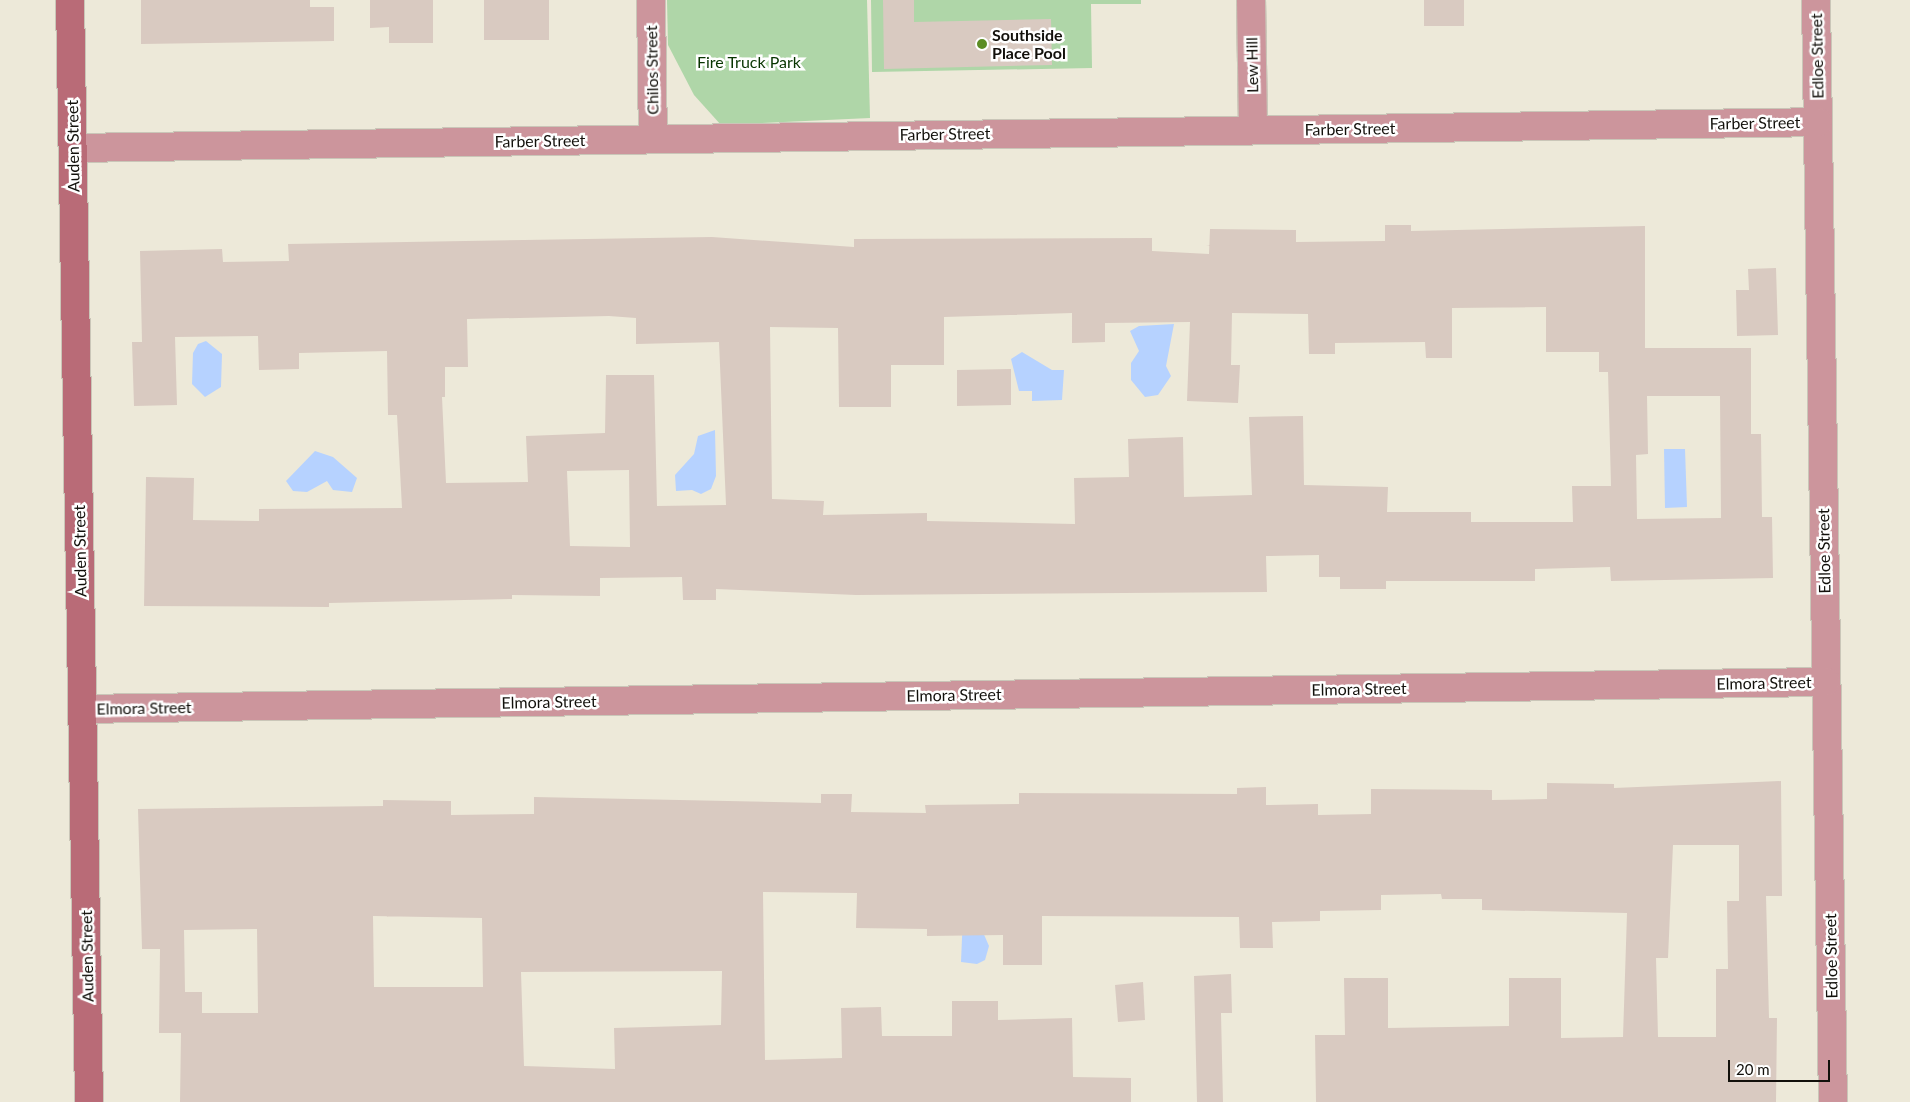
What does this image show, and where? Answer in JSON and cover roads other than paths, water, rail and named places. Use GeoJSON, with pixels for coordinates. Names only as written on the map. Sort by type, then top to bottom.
{"type":"FeatureCollection","features":[{"type":"Feature","properties":{"kind":"street","name":"Auden Street"},"geometry":{"type":"LineString","coordinates":[[70,0],[89,1102]]}},
{"type":"Feature","properties":{"kind":"street","name":"Chilos Street"},"geometry":{"type":"LineString","coordinates":[[651,0],[653,139]]}},
{"type":"Feature","properties":{"kind":"street","name":"Lew Hill"},"geometry":{"type":"LineString","coordinates":[[1251,0],[1253,130]]}},
{"type":"Feature","properties":{"kind":"street","name":"Edloe Street"},"geometry":{"type":"LineString","coordinates":[[1816,0],[1833,1102]]}},
{"type":"Feature","properties":{"kind":"street","name":"Farber Street"},"geometry":{"type":"LineString","coordinates":[[73,148],[1818,122]]}},
{"type":"Feature","properties":{"kind":"street","name":"Elmora Street"},"geometry":{"type":"LineString","coordinates":[[82,708],[1826,682]]}},
{"type":"Feature","properties":{"kind":"water"},"geometry":{"type":"Polygon","coordinates":[[[1174,324],[1166,366],[1171,376],[1158,395],[1145,397],[1131,380],[1131,363],[1139,351],[1130,331],[1139,326],[1174,324]]]}},
{"type":"Feature","properties":{"kind":"water"},"geometry":{"type":"Polygon","coordinates":[[[206,341],[222,354],[221,387],[205,397],[192,384],[193,353],[198,344],[206,341]]]}},
{"type":"Feature","properties":{"kind":"water"},"geometry":{"type":"Polygon","coordinates":[[[1022,352],[1052,370],[1064,370],[1062,400],[1032,401],[1032,391],[1019,391],[1011,359],[1022,352]]]}},
{"type":"Feature","properties":{"kind":"water"},"geometry":{"type":"Polygon","coordinates":[[[715,430],[716,476],[711,489],[701,494],[692,490],[676,491],[675,475],[694,454],[698,436],[715,430]]]}},
{"type":"Feature","properties":{"kind":"water"},"geometry":{"type":"Polygon","coordinates":[[[1664,449],[1685,449],[1687,507],[1665,508],[1664,449]]]}},
{"type":"Feature","properties":{"kind":"water"},"geometry":{"type":"Polygon","coordinates":[[[315,451],[333,457],[357,478],[352,492],[333,490],[327,481],[307,492],[293,491],[286,481],[315,451]]]}},
{"type":"Feature","properties":{"kind":"water"},"geometry":{"type":"Polygon","coordinates":[[[963,914],[982,930],[989,946],[985,960],[977,964],[961,962],[963,914]]]}},
{"type":"Feature","properties":{"kind":"place","name":"Southside Place Pool"},"geometry":{"type":"Point","coordinates":[982,44]}},
{"type":"Feature","properties":{"kind":"park label","name":"Fire Truck Park"},"geometry":{"type":"Point","coordinates":[749,62]}}]}
